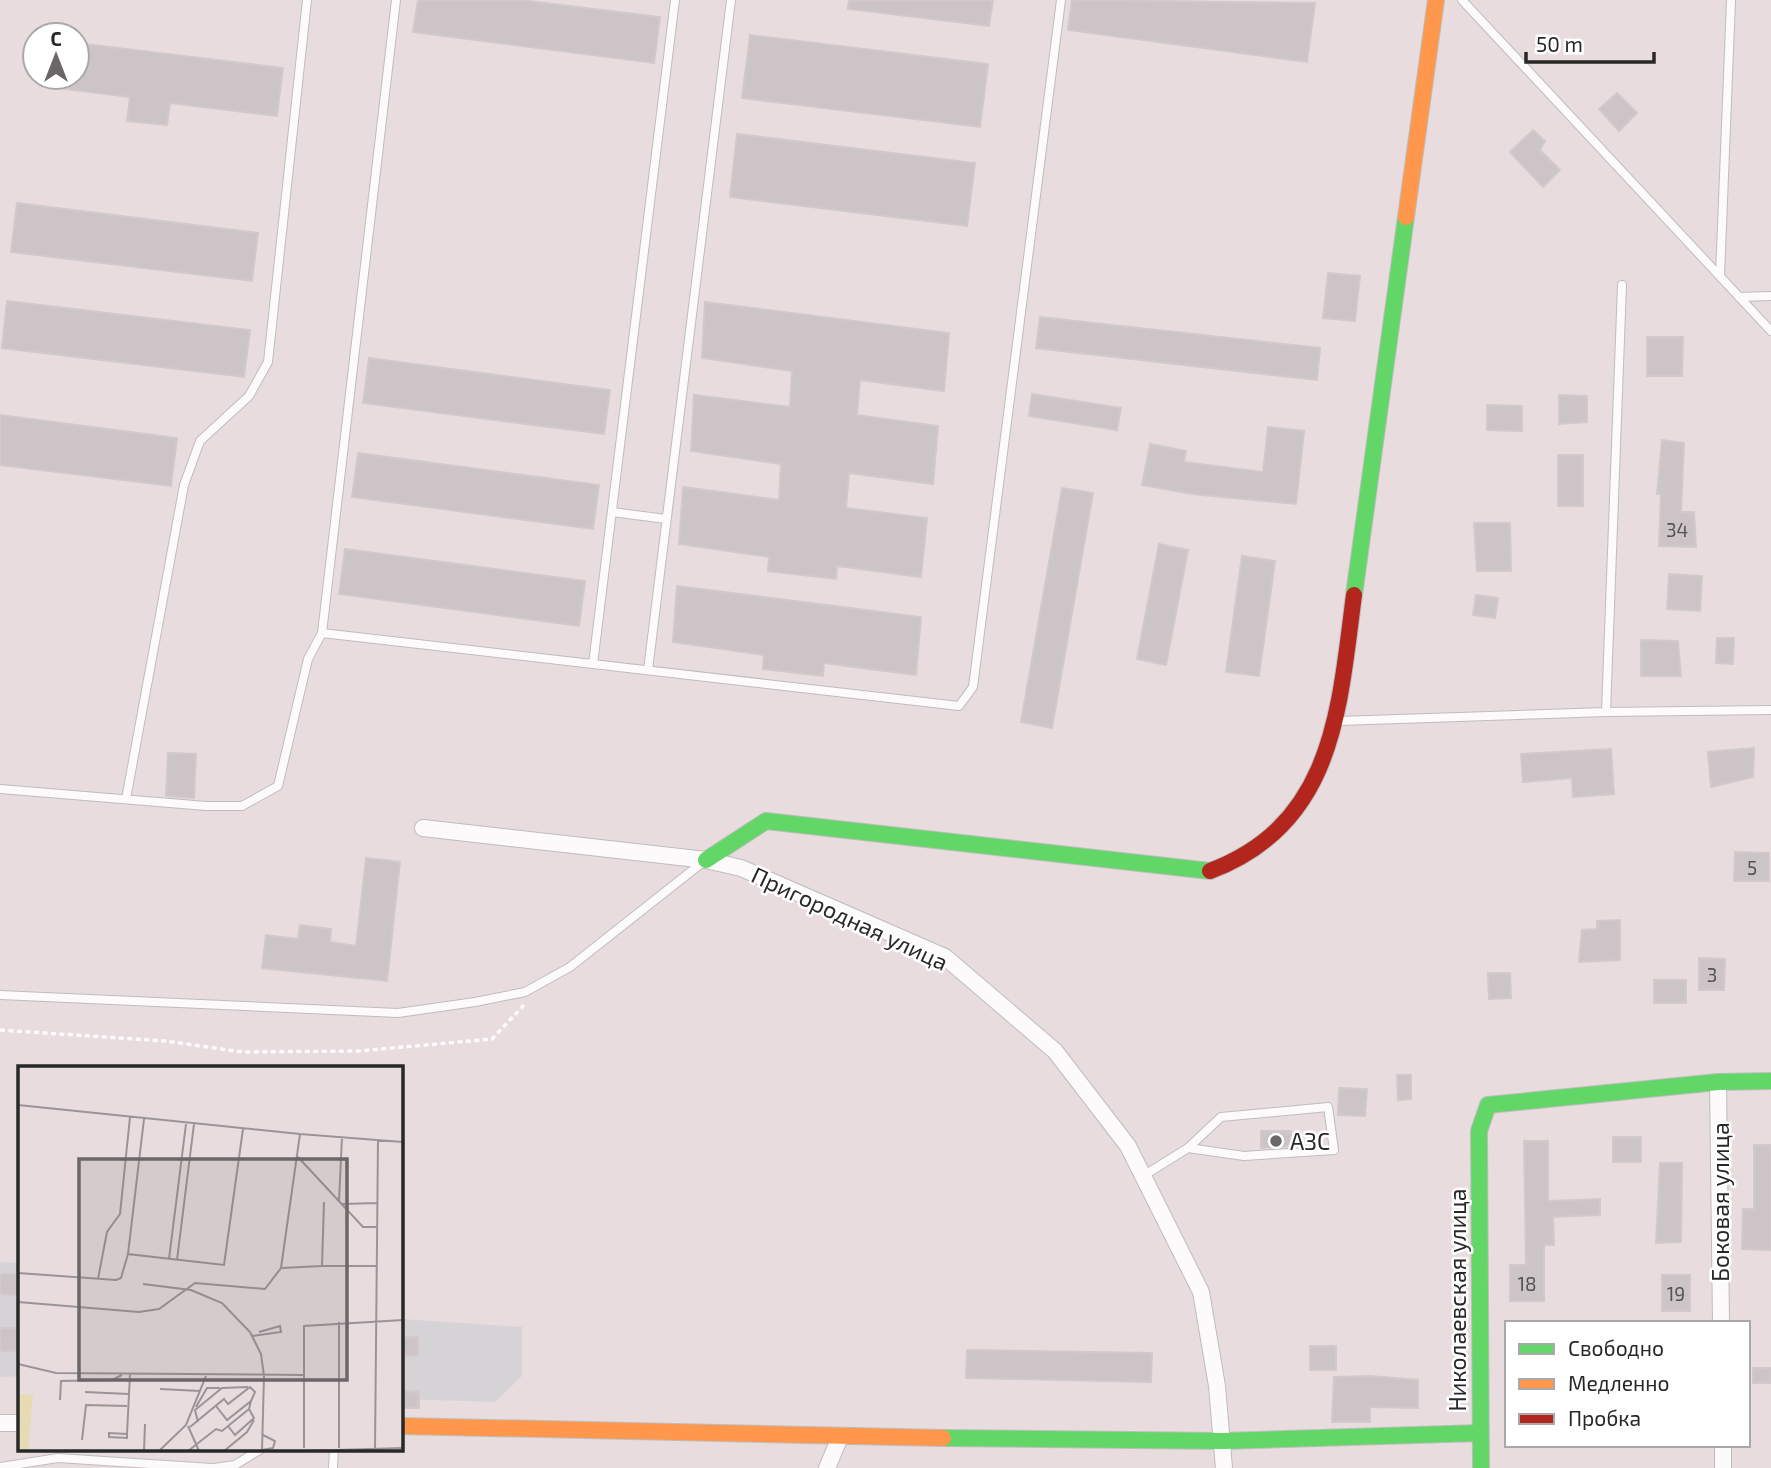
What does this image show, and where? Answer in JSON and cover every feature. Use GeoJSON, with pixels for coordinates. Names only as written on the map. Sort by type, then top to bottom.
{"type":"FeatureCollection","features":[{"type":"Feature","properties":{"kind":"street"},"geometry":{"type":"LineString","coordinates":[[706,860],[766,821],[1207,872],[1232,865],[1272,838],[1306,796],[1328,749],[1337,722],[1436,0]]}},
{"type":"Feature","properties":{"kind":"street","name":"Пригородная улица"},"geometry":{"type":"LineString","coordinates":[[423,828],[706,860],[741,868],[945,957],[1055,1051],[1128,1146],[1202,1292],[1223,1441],[1224,1468]]}},
{"type":"Feature","properties":{"kind":"street"},"geometry":{"type":"LineString","coordinates":[[1718,1082],[1771,1081]]}},
{"type":"Feature","properties":{"kind":"street","name":"Николаевская улица"},"geometry":{"type":"LineString","coordinates":[[1480,1468],[1479,1131],[1488,1105],[1718,1082]]}},
{"type":"Feature","properties":{"kind":"street","name":"Боковая улица"},"geometry":{"type":"LineString","coordinates":[[1718,1082],[1722,1148],[1721,1321]]}},
{"type":"Feature","properties":{"kind":"street"},"geometry":{"type":"LineString","coordinates":[[0,1423],[18,1423]]}},
{"type":"Feature","properties":{"kind":"street"},"geometry":{"type":"LineString","coordinates":[[402,1426],[840,1437],[1223,1441],[1480,1433]]}},
{"type":"Feature","properties":{"kind":"street"},"geometry":{"type":"LineString","coordinates":[[827,1468],[840,1437]]}},
{"type":"Feature","properties":{"kind":"street"},"geometry":{"type":"LineString","coordinates":[[1723,1447],[1723,1468]]}},
{"type":"Feature","properties":{"kind":"lane"},"geometry":{"type":"LineString","coordinates":[[126,799],[184,485],[200,442],[249,396],[268,362],[307,0]]}},
{"type":"Feature","properties":{"kind":"lane"},"geometry":{"type":"LineString","coordinates":[[0,789],[242,806],[278,786],[308,659],[322,633],[396,0]]}},
{"type":"Feature","properties":{"kind":"lane"},"geometry":{"type":"LineString","coordinates":[[593,664],[675,0]]}},
{"type":"Feature","properties":{"kind":"lane"},"geometry":{"type":"LineString","coordinates":[[648,670],[731,0]]}},
{"type":"Feature","properties":{"kind":"lane"},"geometry":{"type":"LineString","coordinates":[[322,633],[959,706],[973,687],[1061,0]]}},
{"type":"Feature","properties":{"kind":"lane"},"geometry":{"type":"LineString","coordinates":[[1462,0],[1771,331]]}},
{"type":"Feature","properties":{"kind":"lane"},"geometry":{"type":"LineString","coordinates":[[1720,276],[1731,0]]}},
{"type":"Feature","properties":{"kind":"lane"},"geometry":{"type":"LineString","coordinates":[[1606,712],[1622,285]]}},
{"type":"Feature","properties":{"kind":"lane"},"geometry":{"type":"LineString","coordinates":[[1739,297],[1771,296]]}},
{"type":"Feature","properties":{"kind":"lane"},"geometry":{"type":"LineString","coordinates":[[612,512],[667,519]]}},
{"type":"Feature","properties":{"kind":"lane"},"geometry":{"type":"LineString","coordinates":[[1337,722],[1606,712],[1771,710]]}},
{"type":"Feature","properties":{"kind":"lane"},"geometry":{"type":"LineString","coordinates":[[0,995],[398,1013],[525,992],[580,960],[706,860]]}},
{"type":"Feature","properties":{"kind":"lane"},"geometry":{"type":"LineString","coordinates":[[1143,1176],[1188,1147],[1221,1117],[1328,1107],[1334,1150],[1244,1156],[1188,1147]]}},
{"type":"Feature","properties":{"kind":"lane"},"geometry":{"type":"LineString","coordinates":[[0,1467],[58,1458],[213,1468],[235,1465],[259,1450]]}},
{"type":"Feature","properties":{"kind":"lane"},"geometry":{"type":"LineString","coordinates":[[333,1468],[334,1450]]}},
{"type":"Feature","properties":{"kind":"path"},"geometry":{"type":"LineString","coordinates":[[0,1030],[165,1041],[243,1052],[359,1051],[492,1039],[547,980]]}},
{"type":"Feature","properties":{"kind":"shaded area"},"geometry":{"type":"Polygon","coordinates":[[[0,1262],[18,1263],[18,1376],[0,1377],[0,1262]]]}},
{"type":"Feature","properties":{"kind":"shaded area"},"geometry":{"type":"Polygon","coordinates":[[[402,1319],[522,1327],[522,1376],[495,1402],[402,1399],[402,1319]]]}},
{"type":"Feature","properties":{"kind":"building"},"geometry":{"type":"Polygon","coordinates":[[[418,0],[520,0],[660,17],[654,63],[413,32],[418,0]]]}},
{"type":"Feature","properties":{"kind":"building"},"geometry":{"type":"Polygon","coordinates":[[[849,0],[993,0],[989,26],[848,9],[849,0]]]}},
{"type":"Feature","properties":{"kind":"building"},"geometry":{"type":"Polygon","coordinates":[[[1072,0],[1315,3],[1307,62],[1068,30],[1072,0]]]}},
{"type":"Feature","properties":{"kind":"building"},"geometry":{"type":"Polygon","coordinates":[[[750,35],[988,64],[980,127],[742,98],[750,35]]]}},
{"type":"Feature","properties":{"kind":"building"},"geometry":{"type":"Polygon","coordinates":[[[91,45],[283,68],[277,116],[170,103],[167,125],[127,121],[130,97],[81,91],[91,91],[91,45]]]}},
{"type":"Feature","properties":{"kind":"building"},"geometry":{"type":"Polygon","coordinates":[[[1617,93],[1637,113],[1619,131],[1599,109],[1617,93]]]}},
{"type":"Feature","properties":{"kind":"building"},"geometry":{"type":"Polygon","coordinates":[[[1533,130],[1545,141],[1540,150],[1560,170],[1543,187],[1510,152],[1533,130]]]}},
{"type":"Feature","properties":{"kind":"building"},"geometry":{"type":"Polygon","coordinates":[[[737,134],[975,163],[967,226],[730,197],[737,134]]]}},
{"type":"Feature","properties":{"kind":"building"},"geometry":{"type":"Polygon","coordinates":[[[17,203],[258,233],[252,281],[11,252],[17,203]]]}},
{"type":"Feature","properties":{"kind":"building"},"geometry":{"type":"Polygon","coordinates":[[[1328,273],[1360,276],[1355,321],[1323,318],[1328,273]]]}},
{"type":"Feature","properties":{"kind":"building"},"geometry":{"type":"Polygon","coordinates":[[[7,301],[250,330],[244,377],[2,348],[7,301]]]}},
{"type":"Feature","properties":{"kind":"building"},"geometry":{"type":"Polygon","coordinates":[[[705,302],[949,333],[944,391],[860,380],[857,415],[938,426],[933,484],[849,473],[846,508],[927,518],[921,577],[837,566],[836,579],[768,571],[769,557],[679,544],[683,487],[779,500],[781,464],[691,451],[694,395],[790,407],[792,371],[702,358],[705,302]]]}},
{"type":"Feature","properties":{"kind":"building"},"geometry":{"type":"Polygon","coordinates":[[[1040,317],[1320,348],[1317,380],[1036,348],[1040,317]]]}},
{"type":"Feature","properties":{"kind":"building"},"geometry":{"type":"Polygon","coordinates":[[[1647,337],[1683,337],[1682,376],[1647,376],[1647,337]]]}},
{"type":"Feature","properties":{"kind":"building"},"geometry":{"type":"Polygon","coordinates":[[[369,358],[610,390],[604,434],[363,403],[369,358]]]}},
{"type":"Feature","properties":{"kind":"building"},"geometry":{"type":"Polygon","coordinates":[[[1032,394],[1121,408],[1117,430],[1029,416],[1032,394]]]}},
{"type":"Feature","properties":{"kind":"building"},"geometry":{"type":"Polygon","coordinates":[[[1559,395],[1587,396],[1587,422],[1559,424],[1559,395]]]}},
{"type":"Feature","properties":{"kind":"building"},"geometry":{"type":"Polygon","coordinates":[[[1487,405],[1522,406],[1522,431],[1487,430],[1487,405]]]}},
{"type":"Feature","properties":{"kind":"building"},"geometry":{"type":"Polygon","coordinates":[[[0,415],[177,438],[171,486],[0,465],[0,415]]]}},
{"type":"Feature","properties":{"kind":"building"},"geometry":{"type":"Polygon","coordinates":[[[1268,427],[1304,431],[1296,504],[1192,494],[1142,485],[1150,444],[1186,451],[1184,462],[1263,472],[1268,427]]]}},
{"type":"Feature","properties":{"kind":"building"},"geometry":{"type":"Polygon","coordinates":[[[1662,440],[1684,443],[1681,512],[1694,512],[1696,547],[1659,546],[1661,494],[1657,494],[1662,440]]]}},
{"type":"Feature","properties":{"kind":"building"},"geometry":{"type":"Polygon","coordinates":[[[358,453],[599,485],[593,529],[352,497],[358,453]]]}},
{"type":"Feature","properties":{"kind":"building"},"geometry":{"type":"Polygon","coordinates":[[[1558,455],[1583,455],[1583,506],[1558,506],[1558,455]]]}},
{"type":"Feature","properties":{"kind":"building"},"geometry":{"type":"Polygon","coordinates":[[[1062,488],[1093,493],[1052,728],[1021,722],[1062,488]]]}},
{"type":"Feature","properties":{"kind":"building"},"geometry":{"type":"Polygon","coordinates":[[[1474,523],[1510,523],[1511,571],[1477,571],[1474,523]]]}},
{"type":"Feature","properties":{"kind":"building"},"geometry":{"type":"Polygon","coordinates":[[[1159,544],[1188,550],[1166,665],[1137,659],[1159,544]]]}},
{"type":"Feature","properties":{"kind":"building"},"geometry":{"type":"Polygon","coordinates":[[[345,549],[585,581],[579,626],[339,594],[345,549]]]}},
{"type":"Feature","properties":{"kind":"building"},"geometry":{"type":"Polygon","coordinates":[[[1242,556],[1275,561],[1259,676],[1226,672],[1242,556]]]}},
{"type":"Feature","properties":{"kind":"building"},"geometry":{"type":"Polygon","coordinates":[[[1669,574],[1702,576],[1700,611],[1667,609],[1669,574]]]}},
{"type":"Feature","properties":{"kind":"building"},"geometry":{"type":"Polygon","coordinates":[[[677,586],[921,617],[916,675],[824,663],[823,676],[763,669],[764,655],[673,642],[677,586]]]}},
{"type":"Feature","properties":{"kind":"building"},"geometry":{"type":"Polygon","coordinates":[[[1476,595],[1498,598],[1495,618],[1473,615],[1476,595]]]}},
{"type":"Feature","properties":{"kind":"building"},"geometry":{"type":"Polygon","coordinates":[[[1717,638],[1734,638],[1733,664],[1716,663],[1717,638]]]}},
{"type":"Feature","properties":{"kind":"building"},"geometry":{"type":"Polygon","coordinates":[[[1641,640],[1678,641],[1681,676],[1641,676],[1641,640]]]}},
{"type":"Feature","properties":{"kind":"building"},"geometry":{"type":"Polygon","coordinates":[[[1754,748],[1753,777],[1711,787],[1708,752],[1754,748]]]}},
{"type":"Feature","properties":{"kind":"building"},"geometry":{"type":"Polygon","coordinates":[[[1611,749],[1614,794],[1573,797],[1572,778],[1523,782],[1521,754],[1611,749]]]}},
{"type":"Feature","properties":{"kind":"building"},"geometry":{"type":"Polygon","coordinates":[[[168,753],[196,754],[194,798],[166,796],[168,753]]]}},
{"type":"Feature","properties":{"kind":"building"},"geometry":{"type":"Polygon","coordinates":[[[1735,852],[1769,853],[1769,881],[1734,881],[1735,852]]]}},
{"type":"Feature","properties":{"kind":"building"},"geometry":{"type":"Polygon","coordinates":[[[366,858],[400,862],[387,981],[262,968],[266,935],[298,939],[300,925],[331,929],[330,942],[356,946],[366,858]]]}},
{"type":"Feature","properties":{"kind":"building"},"geometry":{"type":"Polygon","coordinates":[[[1620,920],[1620,960],[1579,962],[1582,930],[1597,929],[1597,921],[1620,920]]]}},
{"type":"Feature","properties":{"kind":"building"},"geometry":{"type":"Polygon","coordinates":[[[1699,958],[1725,959],[1724,990],[1699,990],[1699,958]]]}},
{"type":"Feature","properties":{"kind":"building"},"geometry":{"type":"Polygon","coordinates":[[[1488,973],[1510,973],[1511,998],[1489,999],[1488,973]]]}},
{"type":"Feature","properties":{"kind":"building"},"geometry":{"type":"Polygon","coordinates":[[[1654,980],[1686,980],[1686,1003],[1654,1003],[1654,980]]]}},
{"type":"Feature","properties":{"kind":"building"},"geometry":{"type":"Polygon","coordinates":[[[1397,1075],[1411,1075],[1411,1099],[1398,1100],[1397,1075]]]}},
{"type":"Feature","properties":{"kind":"building"},"geometry":{"type":"Polygon","coordinates":[[[1339,1088],[1367,1089],[1365,1116],[1338,1115],[1339,1088]]]}},
{"type":"Feature","properties":{"kind":"building","name":"АЗС"},"geometry":{"type":"Polygon","coordinates":[[[1261,1131],[1291,1131],[1291,1146],[1261,1148],[1261,1131]]]}},
{"type":"Feature","properties":{"kind":"building"},"geometry":{"type":"Polygon","coordinates":[[[1613,1137],[1641,1137],[1641,1162],[1613,1162],[1613,1137]]]}},
{"type":"Feature","properties":{"kind":"building"},"geometry":{"type":"Polygon","coordinates":[[[1524,1141],[1548,1141],[1548,1201],[1600,1199],[1600,1215],[1553,1217],[1554,1245],[1544,1245],[1544,1301],[1510,1301],[1510,1265],[1526,1265],[1524,1141]]]}},
{"type":"Feature","properties":{"kind":"building"},"geometry":{"type":"Polygon","coordinates":[[[1754,1145],[1771,1145],[1771,1250],[1742,1249],[1743,1209],[1754,1209],[1754,1145]]]}},
{"type":"Feature","properties":{"kind":"building"},"geometry":{"type":"Polygon","coordinates":[[[1660,1163],[1682,1163],[1681,1242],[1656,1243],[1660,1163]]]}},
{"type":"Feature","properties":{"kind":"building"},"geometry":{"type":"Polygon","coordinates":[[[0,1274],[18,1274],[18,1295],[0,1294],[0,1274]]]}},
{"type":"Feature","properties":{"kind":"building"},"geometry":{"type":"Polygon","coordinates":[[[1662,1275],[1690,1275],[1690,1311],[1662,1311],[1662,1275]]]}},
{"type":"Feature","properties":{"kind":"building"},"geometry":{"type":"Polygon","coordinates":[[[0,1328],[18,1328],[18,1351],[0,1351],[0,1328]]]}},
{"type":"Feature","properties":{"kind":"building"},"geometry":{"type":"Polygon","coordinates":[[[402,1337],[418,1337],[418,1356],[402,1356],[402,1337]]]}},
{"type":"Feature","properties":{"kind":"building"},"geometry":{"type":"Polygon","coordinates":[[[1310,1346],[1336,1346],[1336,1370],[1310,1370],[1310,1346]]]}},
{"type":"Feature","properties":{"kind":"building"},"geometry":{"type":"Polygon","coordinates":[[[967,1350],[1152,1353],[1151,1382],[966,1378],[967,1350]]]}},
{"type":"Feature","properties":{"kind":"building"},"geometry":{"type":"Polygon","coordinates":[[[1753,1368],[1771,1368],[1771,1383],[1753,1383],[1753,1368]]]}},
{"type":"Feature","properties":{"kind":"building"},"geometry":{"type":"Polygon","coordinates":[[[1370,1376],[1418,1380],[1418,1408],[1370,1407],[1370,1422],[1332,1422],[1334,1377],[1370,1376]]]}},
{"type":"Feature","properties":{"kind":"building"},"geometry":{"type":"Polygon","coordinates":[[[402,1391],[419,1392],[419,1408],[402,1408],[402,1391]]]}},
{"type":"Feature","properties":{"kind":"traffic: fast"},"geometry":{"type":"LineString","coordinates":[[1354,595],[1406,217]]}},
{"type":"Feature","properties":{"kind":"traffic: fast"},"geometry":{"type":"LineString","coordinates":[[706,860],[766,821],[1210,871]]}},
{"type":"Feature","properties":{"kind":"traffic: fast"},"geometry":{"type":"LineString","coordinates":[[1481,1468],[1479,1131],[1488,1105],[1718,1082],[1771,1081]]}},
{"type":"Feature","properties":{"kind":"traffic: fast"},"geometry":{"type":"LineString","coordinates":[[943,1438],[1223,1441],[1480,1433]]}},
{"type":"Feature","properties":{"kind":"traffic: slow"},"geometry":{"type":"LineString","coordinates":[[1406,217],[1436,0]]}},
{"type":"Feature","properties":{"kind":"traffic: slow"},"geometry":{"type":"LineString","coordinates":[[402,1426],[943,1438]]}},
{"type":"Feature","properties":{"kind":"traffic: jam"},"geometry":{"type":"LineString","coordinates":[[1210,871],[1251,850],[1283,824],[1307,793],[1323,758],[1335,720],[1354,595]]}},
{"type":"Feature","properties":{"kind":"place","name":"АЗС"},"geometry":{"type":"Point","coordinates":[1276,1141]}}]}
